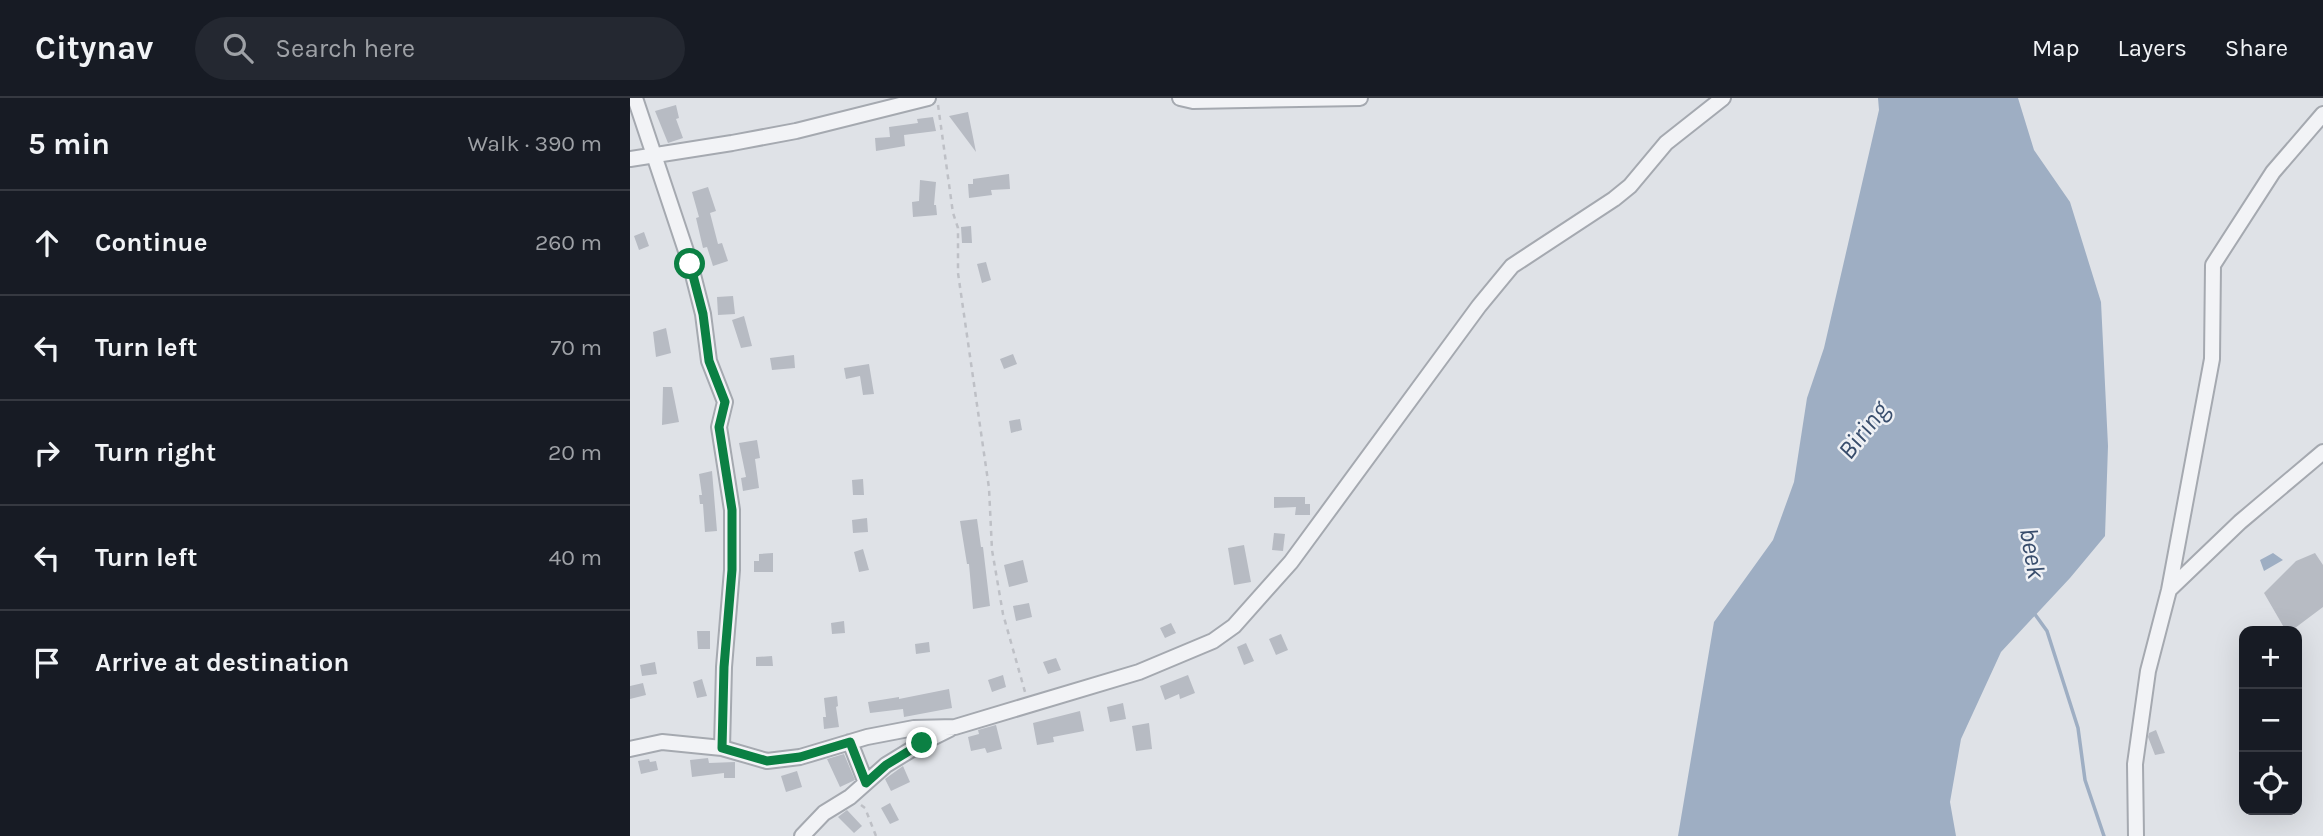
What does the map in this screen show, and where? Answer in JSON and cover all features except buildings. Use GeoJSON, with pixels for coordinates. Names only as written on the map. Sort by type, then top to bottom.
{"type":"FeatureCollection","features":[{"type":"Feature","properties":{"kind":"street"},"geometry":{"type":"LineString","coordinates":[[635,98],[690,264],[703,314],[709,361],[725,402],[719,427],[732,510],[732,570],[724,667],[722,748]]}},
{"type":"Feature","properties":{"kind":"street"},"geometry":{"type":"LineString","coordinates":[[630,159],[783,133],[928,98]]}},
{"type":"Feature","properties":{"kind":"street"},"geometry":{"type":"LineString","coordinates":[[1181,98],[1193,101],[1360,98]]}},
{"type":"Feature","properties":{"kind":"street"},"geometry":{"type":"LineString","coordinates":[[802,836],[824,813],[922,743],[955,727],[1139,672],[1213,641],[1234,626],[1291,562],[1479,306],[1512,266],[1614,199],[1630,186],[1666,143],[1723,98]]}},
{"type":"Feature","properties":{"kind":"street"},"geometry":{"type":"LineString","coordinates":[[2137,836],[2135,764],[2148,671],[2169,590],[2212,359],[2213,265],[2273,172],[2323,114]]}},
{"type":"Feature","properties":{"kind":"street"},"geometry":{"type":"LineString","coordinates":[[2169,590],[2240,522],[2323,452]]}},
{"type":"Feature","properties":{"kind":"street"},"geometry":{"type":"LineString","coordinates":[[630,749],[662,742],[722,748],[767,761],[800,757],[850,742],[914,728],[955,727]]}},
{"type":"Feature","properties":{"kind":"street"},"geometry":{"type":"LineString","coordinates":[[850,742],[866,783]]}},
{"type":"Feature","properties":{"kind":"path"},"geometry":{"type":"LineString","coordinates":[[937,98],[953,213],[958,228],[958,273],[989,488],[992,550],[1003,614],[1029,704]]}},
{"type":"Feature","properties":{"kind":"path"},"geometry":{"type":"LineString","coordinates":[[850,797],[865,808],[876,836]]}},
{"type":"Feature","properties":{"kind":"water","name":"Biring"},"geometry":{"type":"Polygon","coordinates":[[[1878,98],[2018,98],[2034,150],[2070,202],[2101,302],[2108,446],[2105,536],[2001,652],[1961,739],[1950,802],[1956,836],[1678,836],[1714,622],[1773,540],[1794,482],[1807,398],[1824,348],[1879,110],[1878,98]]]}},
{"type":"Feature","properties":{"kind":"water"},"geometry":{"type":"Polygon","coordinates":[[[2273,553],[2283,560],[2264,571],[2260,560],[2273,553]]]}},
{"type":"Feature","properties":{"kind":"waterway","name":"beek"},"geometry":{"type":"LineString","coordinates":[[2034,613],[2047,631],[2078,728],[2085,780],[2104,836]]}},
{"type":"Feature","properties":{"kind":"route"},"geometry":{"type":"LineString","coordinates":[[690,264],[703,314],[709,361],[725,402],[719,427],[732,510],[732,570],[724,667],[722,748],[767,761],[800,757],[850,742],[866,783],[886,765],[922,743]]}}]}
